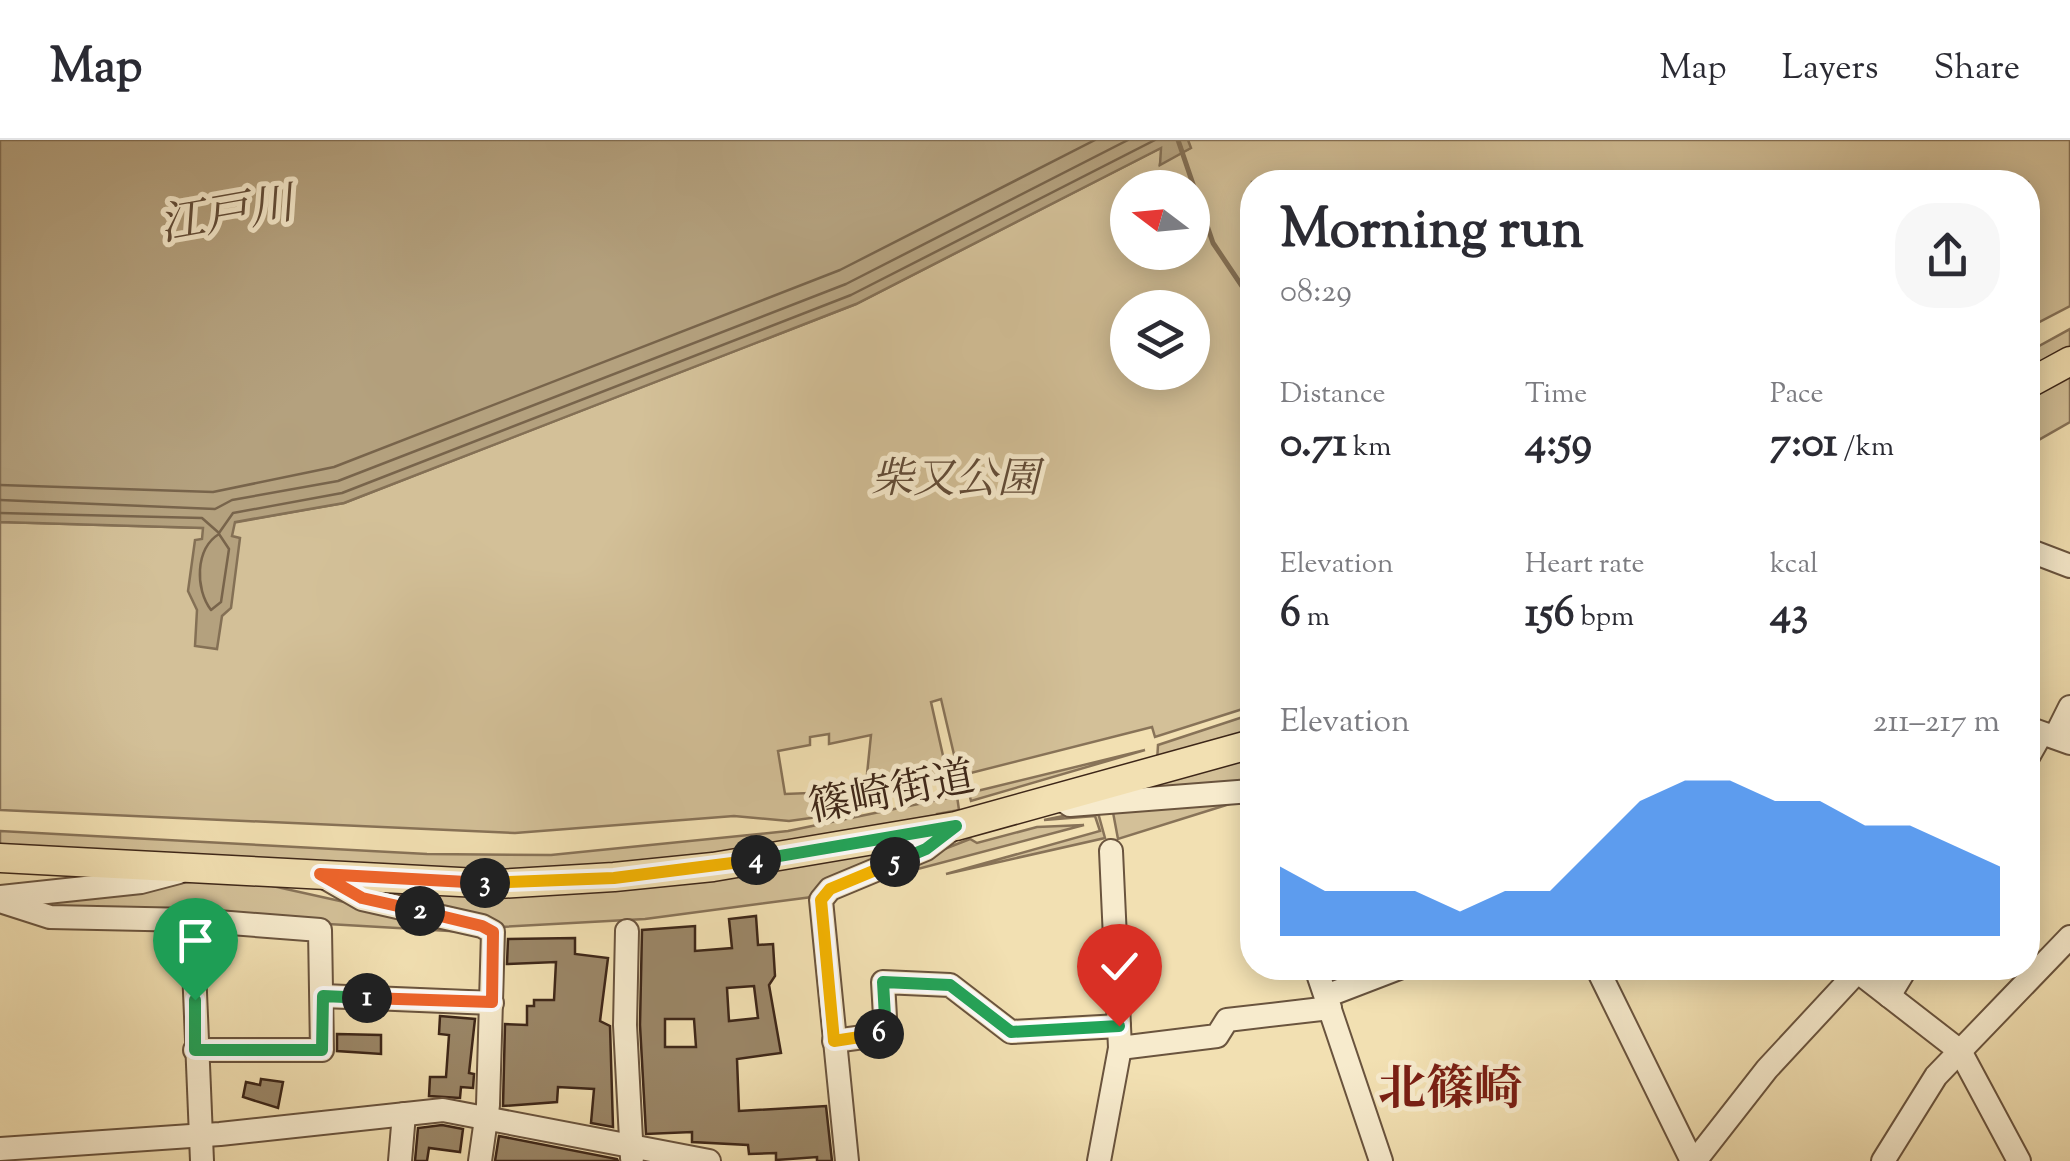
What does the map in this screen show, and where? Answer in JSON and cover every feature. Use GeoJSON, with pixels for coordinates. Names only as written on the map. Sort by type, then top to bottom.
{"type":"FeatureCollection","features":[{"type":"Feature","properties":{"kind":"main road"},"geometry":{"type":"LineString","coordinates":[[2040,377],[2070,361]]}},
{"type":"Feature","properties":{"kind":"main road","name":"篠崎街道"},"geometry":{"type":"LineString","coordinates":[[0,858],[498,884],[614,878],[713,867],[956,826],[1240,747]]}},
{"type":"Feature","properties":{"kind":"street"},"geometry":{"type":"LineString","coordinates":[[2040,555],[2070,566]]}},
{"type":"Feature","properties":{"kind":"street"},"geometry":{"type":"LineString","coordinates":[[2048,736],[2070,707]]}},
{"type":"Feature","properties":{"kind":"street"},"geometry":{"type":"LineString","coordinates":[[1061,799],[1070,804],[1240,793]]}},
{"type":"Feature","properties":{"kind":"street"},"geometry":{"type":"LineString","coordinates":[[847,1161],[821,900],[830,889],[926,849],[956,826]]}},
{"type":"Feature","properties":{"kind":"street"},"geometry":{"type":"LineString","coordinates":[[1099,1161],[1119,1037],[1111,852]]}},
{"type":"Feature","properties":{"kind":"street"},"geometry":{"type":"LineString","coordinates":[[0,899],[140,882],[192,867]]}},
{"type":"Feature","properties":{"kind":"street"},"geometry":{"type":"LineString","coordinates":[[320,874],[362,898],[493,932],[486,1118],[480,1161]]}},
{"type":"Feature","properties":{"kind":"street"},"geometry":{"type":"LineString","coordinates":[[0,899],[50,917],[192,920],[320,930],[322,1050],[195,1050]]}},
{"type":"Feature","properties":{"kind":"street"},"geometry":{"type":"LineString","coordinates":[[192,920],[202,1161]]}},
{"type":"Feature","properties":{"kind":"street"},"geometry":{"type":"LineString","coordinates":[[627,932],[625,1026],[632,1153]]}},
{"type":"Feature","properties":{"kind":"street"},"geometry":{"type":"LineString","coordinates":[[2040,968],[2070,937]]}},
{"type":"Feature","properties":{"kind":"street"},"geometry":{"type":"LineString","coordinates":[[1320,980],[1381,1161]]}},
{"type":"Feature","properties":{"kind":"street"},"geometry":{"type":"LineString","coordinates":[[834,1041],[886,1034],[883,982],[950,985],[1011,1032],[1119,1037],[1217,1036],[1227,1020],[1328,1002],[1374,980]]}},
{"type":"Feature","properties":{"kind":"street"},"geometry":{"type":"LineString","coordinates":[[1602,980],[1693,1161],[1846,980]]}},
{"type":"Feature","properties":{"kind":"street"},"geometry":{"type":"LineString","coordinates":[[1868,980],[1960,1051],[2019,1161]]}},
{"type":"Feature","properties":{"kind":"street"},"geometry":{"type":"LineString","coordinates":[[1889,996],[1899,980]]}},
{"type":"Feature","properties":{"kind":"street"},"geometry":{"type":"LineString","coordinates":[[1884,1161],[1936,1076],[2029,980]]}},
{"type":"Feature","properties":{"kind":"street"},"geometry":{"type":"LineString","coordinates":[[323,996],[492,1002]]}},
{"type":"Feature","properties":{"kind":"street"},"geometry":{"type":"LineString","coordinates":[[0,1150],[68,1152],[201,1134],[444,1110],[632,1153],[709,1161]]}},
{"type":"Feature","properties":{"kind":"street"},"geometry":{"type":"LineString","coordinates":[[400,1161],[404,1114]]}},
{"type":"Feature","properties":{"kind":"green space","name":"柴又公園"},"geometry":{"type":"Polygon","coordinates":[[[1188,140],[2070,140],[2070,306],[2040,322],[2040,170],[1240,170],[1240,710],[1155,737],[1152,727],[959,776],[941,699],[931,702],[948,778],[905,789],[901,784],[872,807],[844,813],[840,789],[866,784],[871,735],[829,744],[829,734],[810,737],[810,745],[778,751],[785,794],[809,793],[811,811],[832,808],[833,815],[789,821],[734,816],[515,833],[0,810],[0,522],[204,528],[344,503],[856,304],[1110,174],[1110,270],[1210,270],[1210,170],[1118,170],[1163,147],[1160,164],[1190,148],[1188,140]]]}},
{"type":"Feature","properties":{"kind":"green space"},"geometry":{"type":"Polygon","coordinates":[[[2070,329],[2070,348],[2040,364],[2040,345],[2070,329]]]}},
{"type":"Feature","properties":{"kind":"green space"},"geometry":{"type":"Polygon","coordinates":[[[2070,371],[2070,422],[2040,439],[2040,387],[2070,371]]]}},
{"type":"Feature","properties":{"kind":"green space"},"geometry":{"type":"Polygon","coordinates":[[[1240,718],[1240,737],[1157,762],[1158,745],[1240,718]]]}},
{"type":"Feature","properties":{"kind":"green space"},"geometry":{"type":"Polygon","coordinates":[[[1145,750],[971,801],[969,793],[1145,750]]]}},
{"type":"Feature","properties":{"kind":"green space"},"geometry":{"type":"Polygon","coordinates":[[[1240,757],[1240,782],[1114,794],[1240,757]]]}},
{"type":"Feature","properties":{"kind":"green space"},"geometry":{"type":"Polygon","coordinates":[[[957,796],[959,810],[937,814],[937,819],[670,860],[508,871],[0,847],[0,831],[427,854],[551,855],[788,831],[957,796]]]}},
{"type":"Feature","properties":{"kind":"green space"},"geometry":{"type":"Polygon","coordinates":[[[1236,802],[1118,839],[1112,807],[1236,802]]]}},
{"type":"Feature","properties":{"kind":"green space"},"geometry":{"type":"Polygon","coordinates":[[[1097,809],[1105,838],[946,874],[1100,831],[1095,816],[1044,820],[1097,809]]]}},
{"type":"Feature","properties":{"kind":"green space"},"geometry":{"type":"Polygon","coordinates":[[[1084,825],[842,889],[970,839],[977,843],[1037,827],[1084,825]]]}},
{"type":"Feature","properties":{"kind":"green space"},"geometry":{"type":"Polygon","coordinates":[[[930,841],[812,897],[645,919],[501,927],[368,892],[367,887],[930,841]]]}},
{"type":"Feature","properties":{"kind":"green space"},"geometry":{"type":"Polygon","coordinates":[[[209,880],[259,883],[484,933],[29,907],[82,893],[209,880]]]}},
{"type":"Feature","properties":{"kind":"water","name":"江戸川"},"geometry":{"type":"Polygon","coordinates":[[[0,140],[1188,140],[1191,148],[1160,165],[1161,148],[1118,170],[1110,170],[1110,174],[856,304],[344,503],[235,522],[232,536],[240,538],[231,608],[222,616],[217,649],[195,646],[197,610],[188,591],[195,540],[202,539],[203,528],[0,522],[0,140]]]}},
{"type":"Feature","properties":{"kind":"building"},"geometry":{"type":"Polygon","coordinates":[[[756,916],[758,945],[773,944],[775,976],[769,985],[781,1053],[737,1059],[739,1111],[826,1106],[832,1161],[817,1161],[817,1157],[776,1160],[776,1153],[749,1154],[748,1145],[692,1142],[692,1132],[646,1134],[640,1025],[642,930],[695,926],[695,951],[732,948],[729,919],[756,916]],[[754,986],[727,988],[729,1021],[758,1018],[754,986]],[[665,1019],[665,1047],[696,1047],[694,1019],[665,1019]]]}},
{"type":"Feature","properties":{"kind":"building"},"geometry":{"type":"Polygon","coordinates":[[[575,938],[575,954],[608,958],[600,1021],[610,1026],[613,1127],[591,1123],[594,1089],[558,1087],[557,1102],[503,1106],[505,1024],[527,1025],[527,1006],[534,1006],[534,1000],[554,1000],[556,962],[507,964],[508,939],[575,938]]]}},
{"type":"Feature","properties":{"kind":"building"},"geometry":{"type":"Polygon","coordinates":[[[440,1016],[475,1019],[469,1073],[474,1074],[473,1088],[461,1087],[460,1098],[429,1096],[430,1077],[446,1077],[449,1035],[439,1034],[440,1016]]]}},
{"type":"Feature","properties":{"kind":"building"},"geometry":{"type":"Polygon","coordinates":[[[337,1034],[381,1035],[381,1054],[337,1051],[337,1034]]]}},
{"type":"Feature","properties":{"kind":"building"},"geometry":{"type":"Polygon","coordinates":[[[261,1079],[283,1082],[278,1108],[243,1097],[246,1082],[260,1085],[261,1079]]]}},
{"type":"Feature","properties":{"kind":"building"},"geometry":{"type":"Polygon","coordinates":[[[442,1125],[463,1129],[460,1152],[429,1148],[427,1161],[415,1161],[418,1128],[442,1125]]]}},
{"type":"Feature","properties":{"kind":"building"},"geometry":{"type":"Polygon","coordinates":[[[499,1136],[617,1159],[618,1161],[495,1161],[499,1136]]]}},
{"type":"Feature","properties":{"kind":"waterway"},"geometry":{"type":"LineString","coordinates":[[1178,140],[1213,243],[1240,283]]}},
{"type":"Feature","properties":{"kind":"district","name":"北篠崎"},"geometry":{"type":"Point","coordinates":[1450,1092]}},
{"type":"Feature","properties":{"kind":"route"},"geometry":{"type":"LineString","coordinates":[[195,1000],[195,1050],[322,1050],[323,996],[492,1002],[493,932],[489,928],[362,898],[320,874],[498,884],[614,878],[713,867],[956,826],[926,849],[830,889],[821,900],[834,1041],[886,1034],[883,982],[950,985],[1011,1032],[1119,1026]]}}]}
